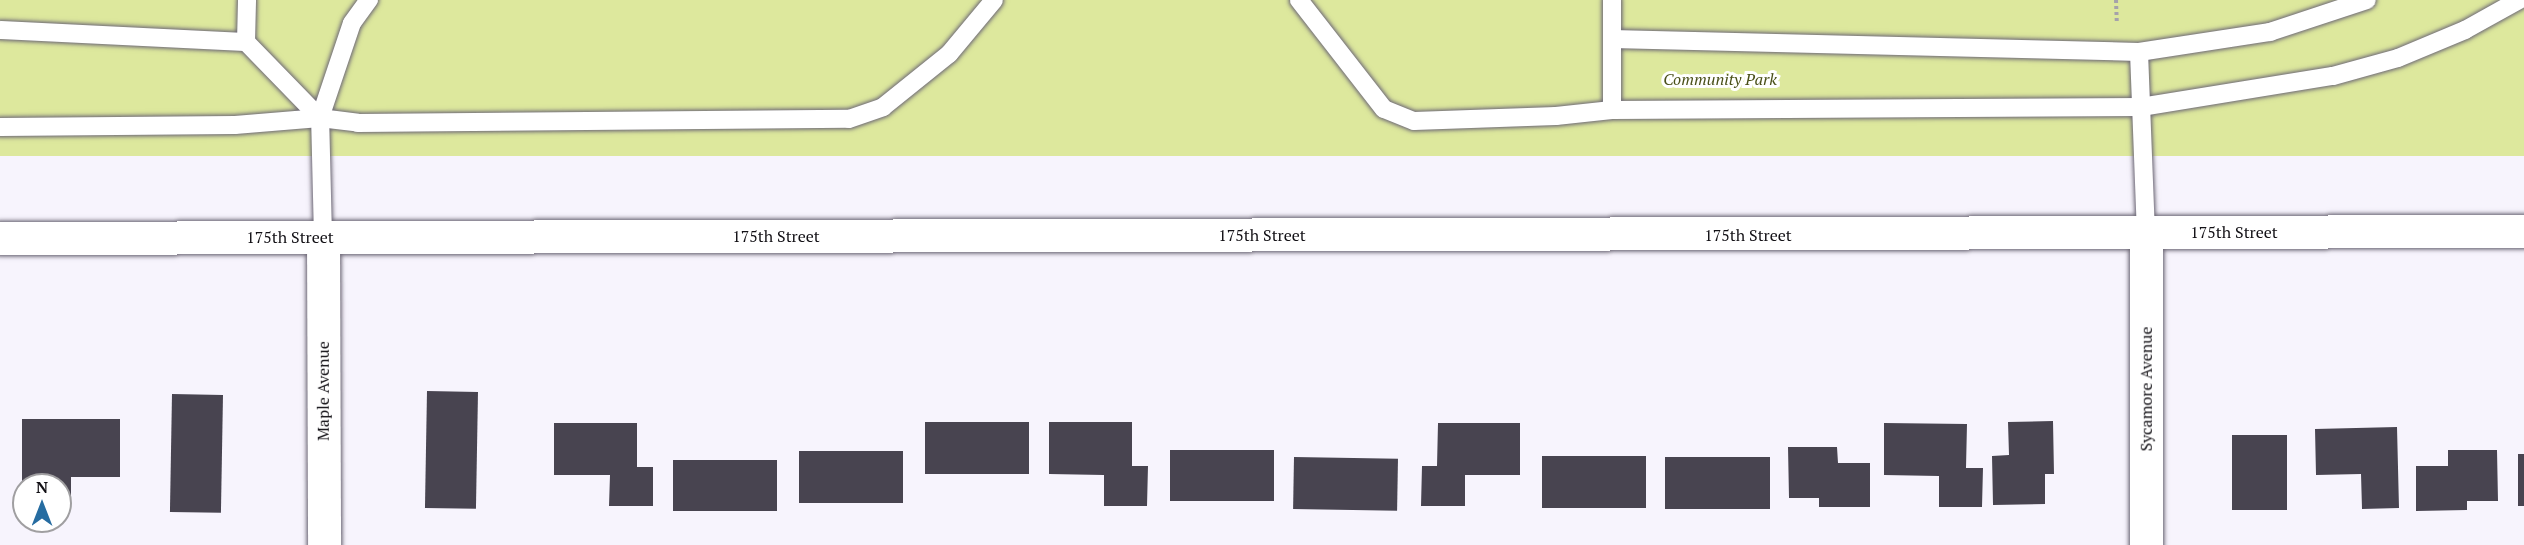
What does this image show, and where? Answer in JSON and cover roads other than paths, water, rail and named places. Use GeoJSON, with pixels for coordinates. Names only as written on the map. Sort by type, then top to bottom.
{"type":"FeatureCollection","features":[{"type":"Feature","properties":{"kind":"main road","name":"175th Street"},"geometry":{"type":"LineString","coordinates":[[0,238],[2524,231]]}},
{"type":"Feature","properties":{"kind":"main road","name":"Sycamore Avenue"},"geometry":{"type":"LineString","coordinates":[[2146,233],[2146,545]]}},
{"type":"Feature","properties":{"kind":"main road","name":"Maple Avenue"},"geometry":{"type":"LineString","coordinates":[[323,237],[324,545]]}},
{"type":"Feature","properties":{"kind":"lane"},"geometry":{"type":"LineString","coordinates":[[246,42],[247,0]]}},
{"type":"Feature","properties":{"kind":"lane"},"geometry":{"type":"LineString","coordinates":[[323,237],[320,118],[352,23],[369,0]]}},
{"type":"Feature","properties":{"kind":"lane"},"geometry":{"type":"LineString","coordinates":[[0,127],[235,126],[320,118],[358,123],[849,119],[883,107],[949,54],[994,0]]}},
{"type":"Feature","properties":{"kind":"lane"},"geometry":{"type":"LineString","coordinates":[[1299,0],[1384,109],[1400,118],[1414,121],[1544,117],[1612,110],[2141,107],[2333,76],[2398,58],[2465,30],[2516,1]]}},
{"type":"Feature","properties":{"kind":"lane"},"geometry":{"type":"LineString","coordinates":[[1612,0],[1612,110]]}},
{"type":"Feature","properties":{"kind":"lane"},"geometry":{"type":"LineString","coordinates":[[1612,39],[2139,52],[2270,32],[2367,0]]}},
{"type":"Feature","properties":{"kind":"lane"},"geometry":{"type":"LineString","coordinates":[[0,30],[246,42],[320,118]]}},
{"type":"Feature","properties":{"kind":"lane"},"geometry":{"type":"LineString","coordinates":[[2139,52],[2146,233]]}},
{"type":"Feature","properties":{"kind":"park label","name":"Community Park"},"geometry":{"type":"Point","coordinates":[1720,79]}}]}
